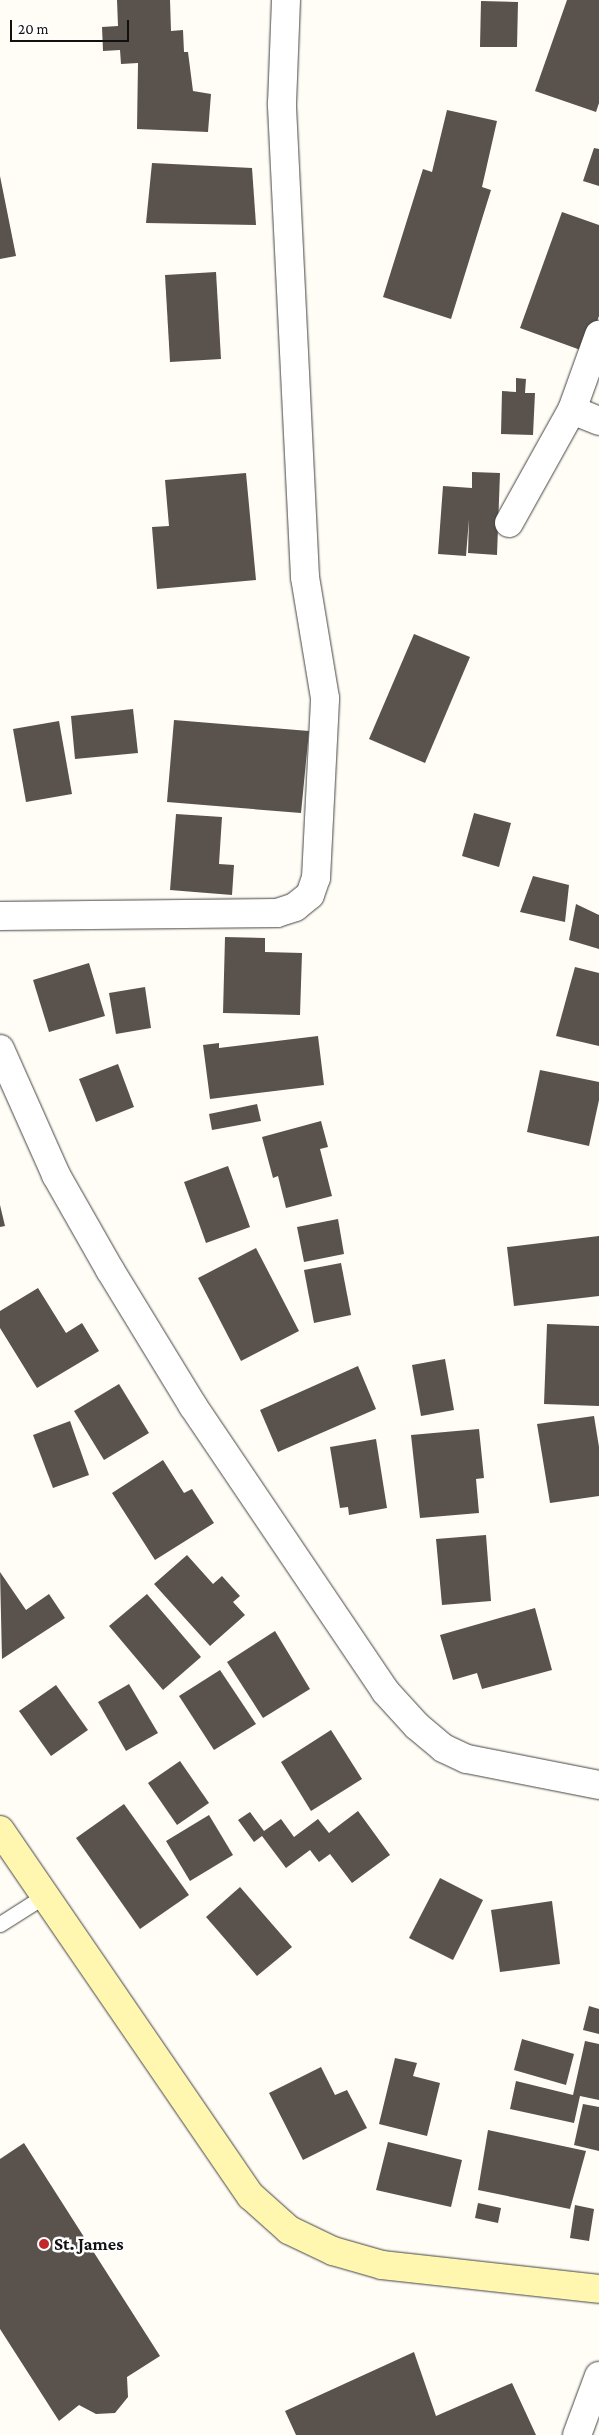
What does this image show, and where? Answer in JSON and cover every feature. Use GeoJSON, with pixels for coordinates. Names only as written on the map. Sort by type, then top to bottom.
{"type":"FeatureCollection","features":[{"type":"Feature","properties":{"kind":"street"},"geometry":{"type":"LineString","coordinates":[[0,916],[277,913],[295,907],[310,895],[316,878],[325,698],[305,577],[282,104],[286,0]]}},
{"type":"Feature","properties":{"kind":"street"},"geometry":{"type":"LineString","coordinates":[[508,523],[572,410],[599,335]]}},
{"type":"Feature","properties":{"kind":"street"},"geometry":{"type":"LineString","coordinates":[[572,410],[599,421]]}},
{"type":"Feature","properties":{"kind":"street"},"geometry":{"type":"LineString","coordinates":[[0,1049],[56,1175],[114,1278],[193,1406],[385,1692],[417,1726],[443,1748],[467,1759],[599,1786]]}},
{"type":"Feature","properties":{"kind":"street"},"geometry":{"type":"LineString","coordinates":[[0,1830],[251,2196],[289,2230],[333,2251],[382,2265],[599,2289]]}},
{"type":"Feature","properties":{"kind":"street"},"geometry":{"type":"LineString","coordinates":[[577,2435],[599,2376]]}},
{"type":"Feature","properties":{"kind":"lane"},"geometry":{"type":"LineString","coordinates":[[0,1924],[44,1896]]}},
{"type":"Feature","properties":{"kind":"building"},"geometry":{"type":"Polygon","coordinates":[[[117,0],[170,0],[171,31],[183,30],[184,52],[188,52],[193,91],[211,94],[208,132],[137,129],[138,63],[121,64],[120,50],[103,51],[102,27],[118,26],[117,0]]]}},
{"type":"Feature","properties":{"kind":"building"},"geometry":{"type":"Polygon","coordinates":[[[567,0],[599,0],[599,103],[596,112],[535,91],[567,0]]]}},
{"type":"Feature","properties":{"kind":"building"},"geometry":{"type":"Polygon","coordinates":[[[481,1],[518,2],[517,47],[480,47],[481,1]]]}},
{"type":"Feature","properties":{"kind":"building"},"geometry":{"type":"Polygon","coordinates":[[[447,110],[497,121],[482,187],[491,190],[451,319],[383,297],[423,169],[432,172],[447,110]]]}},
{"type":"Feature","properties":{"kind":"building"},"geometry":{"type":"Polygon","coordinates":[[[594,148],[599,149],[599,186],[583,181],[594,148]]]}},
{"type":"Feature","properties":{"kind":"building"},"geometry":{"type":"Polygon","coordinates":[[[152,163],[252,168],[256,225],[146,223],[152,163]]]}},
{"type":"Feature","properties":{"kind":"building"},"geometry":{"type":"Polygon","coordinates":[[[0,176],[16,256],[0,259],[0,176]]]}},
{"type":"Feature","properties":{"kind":"building"},"geometry":{"type":"Polygon","coordinates":[[[562,212],[599,225],[599,316],[586,352],[520,328],[562,212]]]}},
{"type":"Feature","properties":{"kind":"building"},"geometry":{"type":"Polygon","coordinates":[[[216,272],[221,359],[170,362],[165,275],[216,272]]]}},
{"type":"Feature","properties":{"kind":"building"},"geometry":{"type":"Polygon","coordinates":[[[516,378],[526,379],[525,393],[535,393],[533,435],[501,434],[502,391],[516,392],[516,378]]]}},
{"type":"Feature","properties":{"kind":"building"},"geometry":{"type":"Polygon","coordinates":[[[472,472],[500,473],[497,555],[468,553],[469,519],[466,556],[438,554],[443,486],[472,488],[472,472]]]}},
{"type":"Feature","properties":{"kind":"building"},"geometry":{"type":"Polygon","coordinates":[[[246,473],[256,580],[157,589],[152,527],[169,526],[165,480],[246,473]]]}},
{"type":"Feature","properties":{"kind":"building"},"geometry":{"type":"Polygon","coordinates":[[[414,634],[470,657],[425,763],[369,739],[414,634]]]}},
{"type":"Feature","properties":{"kind":"building"},"geometry":{"type":"Polygon","coordinates":[[[133,709],[138,753],[75,759],[71,716],[133,709]]]}},
{"type":"Feature","properties":{"kind":"building"},"geometry":{"type":"Polygon","coordinates":[[[174,720],[309,731],[301,813],[167,802],[174,720]]]}},
{"type":"Feature","properties":{"kind":"building"},"geometry":{"type":"Polygon","coordinates":[[[59,721],[72,794],[26,802],[13,729],[59,721]]]}},
{"type":"Feature","properties":{"kind":"building"},"geometry":{"type":"Polygon","coordinates":[[[474,813],[511,823],[499,867],[462,856],[474,813]]]}},
{"type":"Feature","properties":{"kind":"building"},"geometry":{"type":"Polygon","coordinates":[[[176,814],[222,817],[219,864],[234,865],[232,895],[170,890],[176,814]]]}},
{"type":"Feature","properties":{"kind":"building"},"geometry":{"type":"Polygon","coordinates":[[[533,876],[569,885],[565,922],[520,912],[533,876]]]}},
{"type":"Feature","properties":{"kind":"building"},"geometry":{"type":"Polygon","coordinates":[[[576,904],[599,915],[599,949],[569,940],[576,904]]]}},
{"type":"Feature","properties":{"kind":"building"},"geometry":{"type":"Polygon","coordinates":[[[225,937],[265,938],[265,952],[302,953],[300,1015],[223,1013],[225,937]]]}},
{"type":"Feature","properties":{"kind":"building"},"geometry":{"type":"Polygon","coordinates":[[[89,963],[105,1016],[49,1032],[33,980],[89,963]]]}},
{"type":"Feature","properties":{"kind":"building"},"geometry":{"type":"Polygon","coordinates":[[[575,967],[599,973],[599,1046],[556,1036],[575,967]]]}},
{"type":"Feature","properties":{"kind":"building"},"geometry":{"type":"Polygon","coordinates":[[[145,987],[151,1028],[116,1034],[109,993],[145,987]]]}},
{"type":"Feature","properties":{"kind":"building"},"geometry":{"type":"Polygon","coordinates":[[[318,1036],[324,1085],[210,1099],[203,1045],[219,1043],[219,1048],[318,1036]]]}},
{"type":"Feature","properties":{"kind":"building"},"geometry":{"type":"Polygon","coordinates":[[[118,1064],[134,1107],[96,1122],[79,1079],[118,1064]]]}},
{"type":"Feature","properties":{"kind":"building"},"geometry":{"type":"Polygon","coordinates":[[[540,1070],[599,1082],[599,1100],[589,1146],[527,1132],[540,1070]]]}},
{"type":"Feature","properties":{"kind":"building"},"geometry":{"type":"Polygon","coordinates":[[[257,1104],[261,1121],[212,1130],[209,1114],[257,1104]]]}},
{"type":"Feature","properties":{"kind":"building"},"geometry":{"type":"Polygon","coordinates":[[[321,1121],[328,1147],[320,1149],[332,1196],[286,1208],[278,1176],[273,1178],[262,1137],[321,1121]]]}},
{"type":"Feature","properties":{"kind":"building"},"geometry":{"type":"Polygon","coordinates":[[[228,1166],[250,1227],[206,1243],[184,1182],[228,1166]]]}},
{"type":"Feature","properties":{"kind":"building"},"geometry":{"type":"Polygon","coordinates":[[[0,1205],[5,1226],[0,1227],[0,1205]]]}},
{"type":"Feature","properties":{"kind":"building"},"geometry":{"type":"Polygon","coordinates":[[[338,1219],[344,1254],[304,1262],[297,1227],[338,1219]]]}},
{"type":"Feature","properties":{"kind":"building"},"geometry":{"type":"Polygon","coordinates":[[[599,1236],[599,1296],[514,1306],[507,1247],[599,1236]]]}},
{"type":"Feature","properties":{"kind":"building"},"geometry":{"type":"Polygon","coordinates":[[[256,1248],[299,1331],[241,1361],[198,1278],[256,1248]]]}},
{"type":"Feature","properties":{"kind":"building"},"geometry":{"type":"Polygon","coordinates":[[[341,1263],[351,1315],[314,1323],[304,1270],[341,1263]]]}},
{"type":"Feature","properties":{"kind":"building"},"geometry":{"type":"Polygon","coordinates":[[[38,1288],[66,1333],[82,1323],[99,1351],[37,1388],[0,1328],[0,1311],[38,1288]]]}},
{"type":"Feature","properties":{"kind":"building"},"geometry":{"type":"Polygon","coordinates":[[[547,1324],[599,1326],[599,1406],[544,1404],[547,1324]]]}},
{"type":"Feature","properties":{"kind":"building"},"geometry":{"type":"Polygon","coordinates":[[[445,1359],[454,1410],[421,1416],[412,1365],[445,1359]]]}},
{"type":"Feature","properties":{"kind":"building"},"geometry":{"type":"Polygon","coordinates":[[[358,1366],[376,1409],[278,1452],[260,1410],[358,1366]]]}},
{"type":"Feature","properties":{"kind":"building"},"geometry":{"type":"Polygon","coordinates":[[[119,1384],[149,1433],[104,1460],[74,1411],[119,1384]]]}},
{"type":"Feature","properties":{"kind":"building"},"geometry":{"type":"Polygon","coordinates":[[[594,1416],[599,1447],[599,1496],[550,1503],[537,1424],[594,1416]]]}},
{"type":"Feature","properties":{"kind":"building"},"geometry":{"type":"Polygon","coordinates":[[[70,1421],[89,1475],[53,1488],[33,1435],[70,1421]]]}},
{"type":"Feature","properties":{"kind":"building"},"geometry":{"type":"Polygon","coordinates":[[[479,1429],[484,1478],[476,1479],[479,1513],[420,1518],[411,1435],[479,1429]]]}},
{"type":"Feature","properties":{"kind":"building"},"geometry":{"type":"Polygon","coordinates":[[[376,1439],[387,1508],[349,1515],[348,1507],[340,1508],[330,1447],[376,1439]]]}},
{"type":"Feature","properties":{"kind":"building"},"geometry":{"type":"Polygon","coordinates":[[[163,1460],[184,1493],[192,1489],[214,1523],[155,1560],[112,1493],[163,1460]]]}},
{"type":"Feature","properties":{"kind":"building"},"geometry":{"type":"Polygon","coordinates":[[[486,1535],[491,1601],[442,1605],[436,1539],[486,1535]]]}},
{"type":"Feature","properties":{"kind":"building"},"geometry":{"type":"Polygon","coordinates":[[[187,1555],[213,1584],[222,1576],[240,1596],[233,1602],[245,1615],[210,1646],[154,1584],[187,1555]]]}},
{"type":"Feature","properties":{"kind":"building"},"geometry":{"type":"Polygon","coordinates":[[[0,1572],[26,1610],[49,1594],[65,1618],[2,1659],[0,1572]]]}},
{"type":"Feature","properties":{"kind":"building"},"geometry":{"type":"Polygon","coordinates":[[[147,1594],[201,1657],[163,1690],[109,1626],[147,1594]]]}},
{"type":"Feature","properties":{"kind":"building"},"geometry":{"type":"Polygon","coordinates":[[[535,1608],[552,1670],[482,1689],[477,1673],[453,1680],[440,1635],[535,1608]]]}},
{"type":"Feature","properties":{"kind":"building"},"geometry":{"type":"Polygon","coordinates":[[[275,1631],[310,1689],[263,1718],[227,1662],[275,1631]]]}},
{"type":"Feature","properties":{"kind":"building"},"geometry":{"type":"Polygon","coordinates":[[[220,1670],[256,1724],[214,1750],[179,1696],[220,1670]]]}},
{"type":"Feature","properties":{"kind":"building"},"geometry":{"type":"Polygon","coordinates":[[[129,1684],[158,1733],[126,1751],[98,1702],[129,1684]]]}},
{"type":"Feature","properties":{"kind":"building"},"geometry":{"type":"Polygon","coordinates":[[[56,1685],[88,1730],[51,1756],[19,1711],[56,1685]]]}},
{"type":"Feature","properties":{"kind":"building"},"geometry":{"type":"Polygon","coordinates":[[[331,1730],[362,1779],[311,1811],[281,1762],[331,1730]]]}},
{"type":"Feature","properties":{"kind":"building"},"geometry":{"type":"Polygon","coordinates":[[[180,1761],[209,1803],[177,1825],[148,1783],[180,1761]]]}},
{"type":"Feature","properties":{"kind":"building"},"geometry":{"type":"Polygon","coordinates":[[[124,1804],[189,1895],[140,1929],[76,1838],[124,1804]]]}},
{"type":"Feature","properties":{"kind":"building"},"geometry":{"type":"Polygon","coordinates":[[[358,1811],[390,1855],[352,1883],[330,1854],[319,1862],[310,1850],[286,1868],[262,1836],[254,1842],[238,1820],[250,1812],[264,1831],[281,1819],[294,1837],[318,1819],[329,1833],[358,1811]]]}},
{"type":"Feature","properties":{"kind":"building"},"geometry":{"type":"Polygon","coordinates":[[[209,1815],[233,1855],[190,1881],[166,1841],[209,1815]]]}},
{"type":"Feature","properties":{"kind":"building"},"geometry":{"type":"Polygon","coordinates":[[[440,1878],[483,1900],[453,1960],[409,1938],[440,1878]]]}},
{"type":"Feature","properties":{"kind":"building"},"geometry":{"type":"Polygon","coordinates":[[[240,1887],[292,1947],[257,1976],[206,1917],[240,1887]]]}},
{"type":"Feature","properties":{"kind":"building"},"geometry":{"type":"Polygon","coordinates":[[[552,1901],[560,1964],[500,1972],[491,1910],[552,1901]]]}},
{"type":"Feature","properties":{"kind":"building"},"geometry":{"type":"Polygon","coordinates":[[[589,2006],[599,2009],[599,2034],[583,2030],[589,2006]]]}},
{"type":"Feature","properties":{"kind":"building"},"geometry":{"type":"Polygon","coordinates":[[[522,2039],[574,2054],[566,2085],[514,2070],[522,2039]]]}},
{"type":"Feature","properties":{"kind":"building"},"geometry":{"type":"Polygon","coordinates":[[[585,2041],[599,2044],[599,2100],[580,2096],[574,2123],[510,2109],[516,2081],[573,2095],[585,2041]]]}},
{"type":"Feature","properties":{"kind":"building"},"geometry":{"type":"Polygon","coordinates":[[[395,2058],[417,2063],[413,2076],[440,2083],[427,2136],[379,2124],[395,2058]]]}},
{"type":"Feature","properties":{"kind":"building"},"geometry":{"type":"Polygon","coordinates":[[[321,2067],[335,2095],[347,2090],[367,2128],[303,2160],[269,2093],[321,2067]]]}},
{"type":"Feature","properties":{"kind":"building"},"geometry":{"type":"Polygon","coordinates":[[[583,2104],[599,2107],[599,2151],[574,2145],[583,2104]]]}},
{"type":"Feature","properties":{"kind":"building"},"geometry":{"type":"Polygon","coordinates":[[[488,2130],[586,2151],[570,2209],[478,2190],[488,2130]]]}},
{"type":"Feature","properties":{"kind":"building"},"geometry":{"type":"Polygon","coordinates":[[[388,2142],[462,2160],[451,2207],[376,2190],[388,2142]]]}},
{"type":"Feature","properties":{"kind":"building","name":"St. James"},"geometry":{"type":"Polygon","coordinates":[[[24,2143],[160,2356],[127,2377],[128,2397],[115,2413],[96,2414],[79,2405],[59,2421],[0,2329],[0,2159],[24,2143]]]}},
{"type":"Feature","properties":{"kind":"building"},"geometry":{"type":"Polygon","coordinates":[[[478,2203],[501,2208],[498,2223],[475,2218],[478,2203]]]}},
{"type":"Feature","properties":{"kind":"building"},"geometry":{"type":"Polygon","coordinates":[[[575,2205],[594,2209],[589,2241],[570,2238],[575,2205]]]}},
{"type":"Feature","properties":{"kind":"building"},"geometry":{"type":"Polygon","coordinates":[[[414,2352],[436,2416],[512,2383],[536,2435],[296,2435],[285,2411],[414,2352]]]}},
{"type":"Feature","properties":{"kind":"place","name":"St. James"},"geometry":{"type":"Point","coordinates":[44,2244]}}]}
